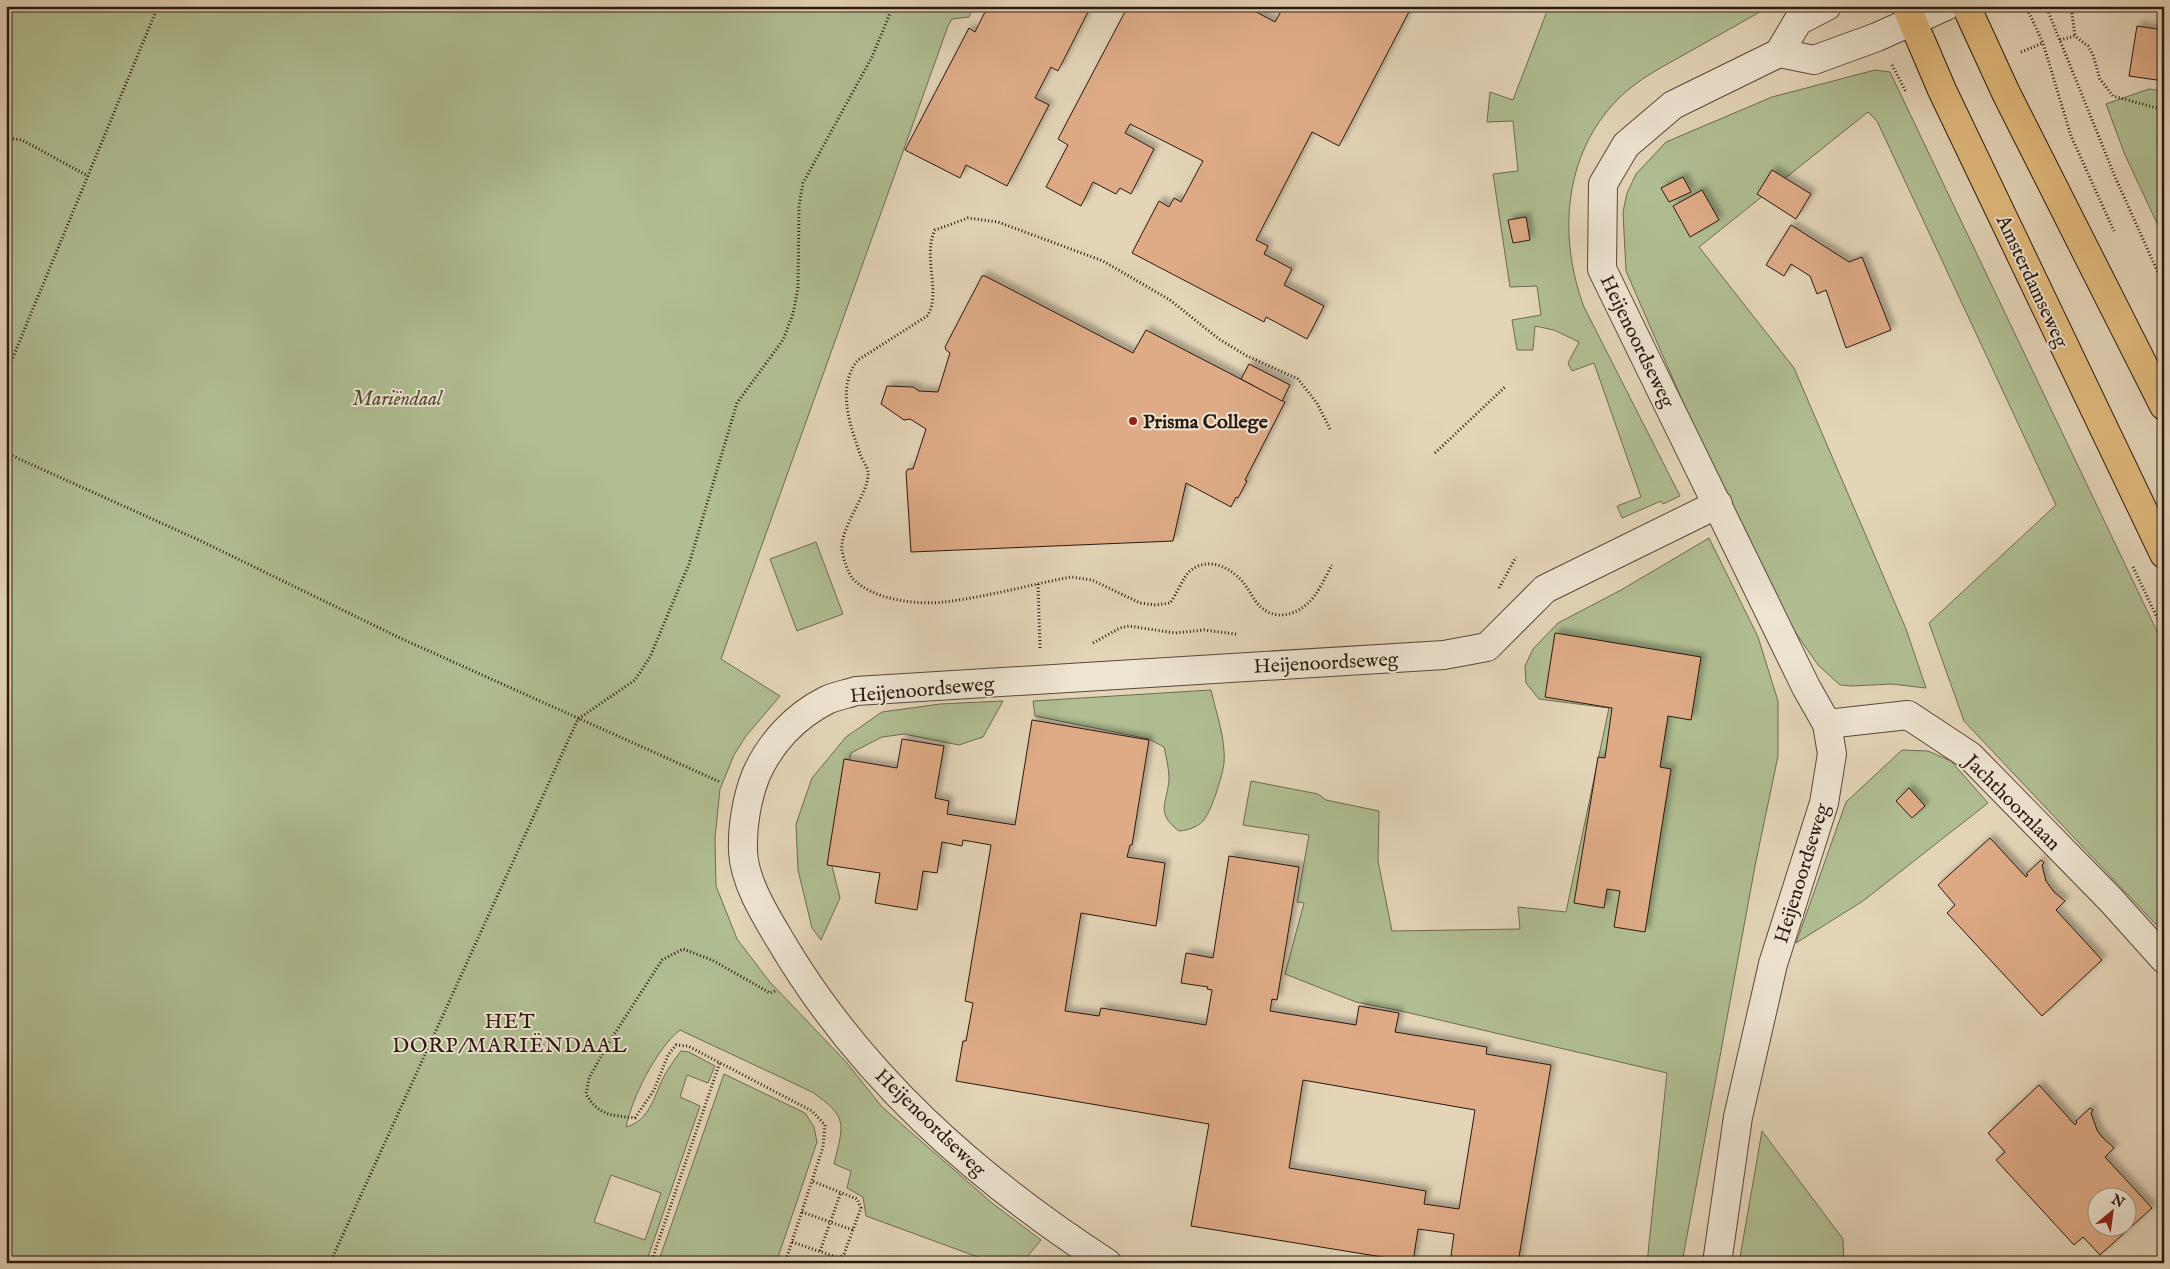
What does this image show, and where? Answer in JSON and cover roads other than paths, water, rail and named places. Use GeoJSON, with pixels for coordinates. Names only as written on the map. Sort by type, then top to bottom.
{"type":"FeatureCollection","features":[{"type":"Feature","properties":{"kind":"main road"},"geometry":{"type":"LineString","coordinates":[[1966,6],[2006,93],[2164,406]]}},
{"type":"Feature","properties":{"kind":"main road","name":"Amsterdamseweg"},"geometry":{"type":"LineString","coordinates":[[1909,14],[1942,90],[2164,554]]}},
{"type":"Feature","properties":{"kind":"street"},"geometry":{"type":"LineString","coordinates":[[1828,6],[1798,21],[1779,53],[1814,60],[1909,14],[1946,6]]}},
{"type":"Feature","properties":{"kind":"street","name":"Heijenoordseweg"},"geometry":{"type":"LineString","coordinates":[[1717,1263],[1738,1117],[1744,1088],[1773,964],[1824,803],[1832,754],[1827,724],[1806,687],[1602,269],[1602,184],[1626,145],[1673,105],[1779,53]]}},
{"type":"Feature","properties":{"kind":"street","name":"Heijenoordseweg"},"geometry":{"type":"LineString","coordinates":[[1107,1263],[1038,1217],[961,1156],[910,1108],[860,1052],[801,975],[752,890],[743,852],[748,794],[764,758],[796,719],[828,700],[856,691],[1444,655],[1487,647],[1545,590],[1718,504]]}},
{"type":"Feature","properties":{"kind":"street","name":"Jachthoornlaan"},"geometry":{"type":"LineString","coordinates":[[1827,724],[1908,715],[1970,756],[2111,900],[2164,959]]}},
{"type":"Feature","properties":{"kind":"place","name":"Prisma College"},"geometry":{"type":"Point","coordinates":[1133,421]}},
{"type":"Feature","properties":{"kind":"district","name":"HET DORP/MARIËNDAAL"},"geometry":{"type":"Point","coordinates":[510,1033]}},
{"type":"Feature","properties":{"kind":"park label","name":"Mariëndaal"},"geometry":{"type":"Point","coordinates":[397,398]}}]}
